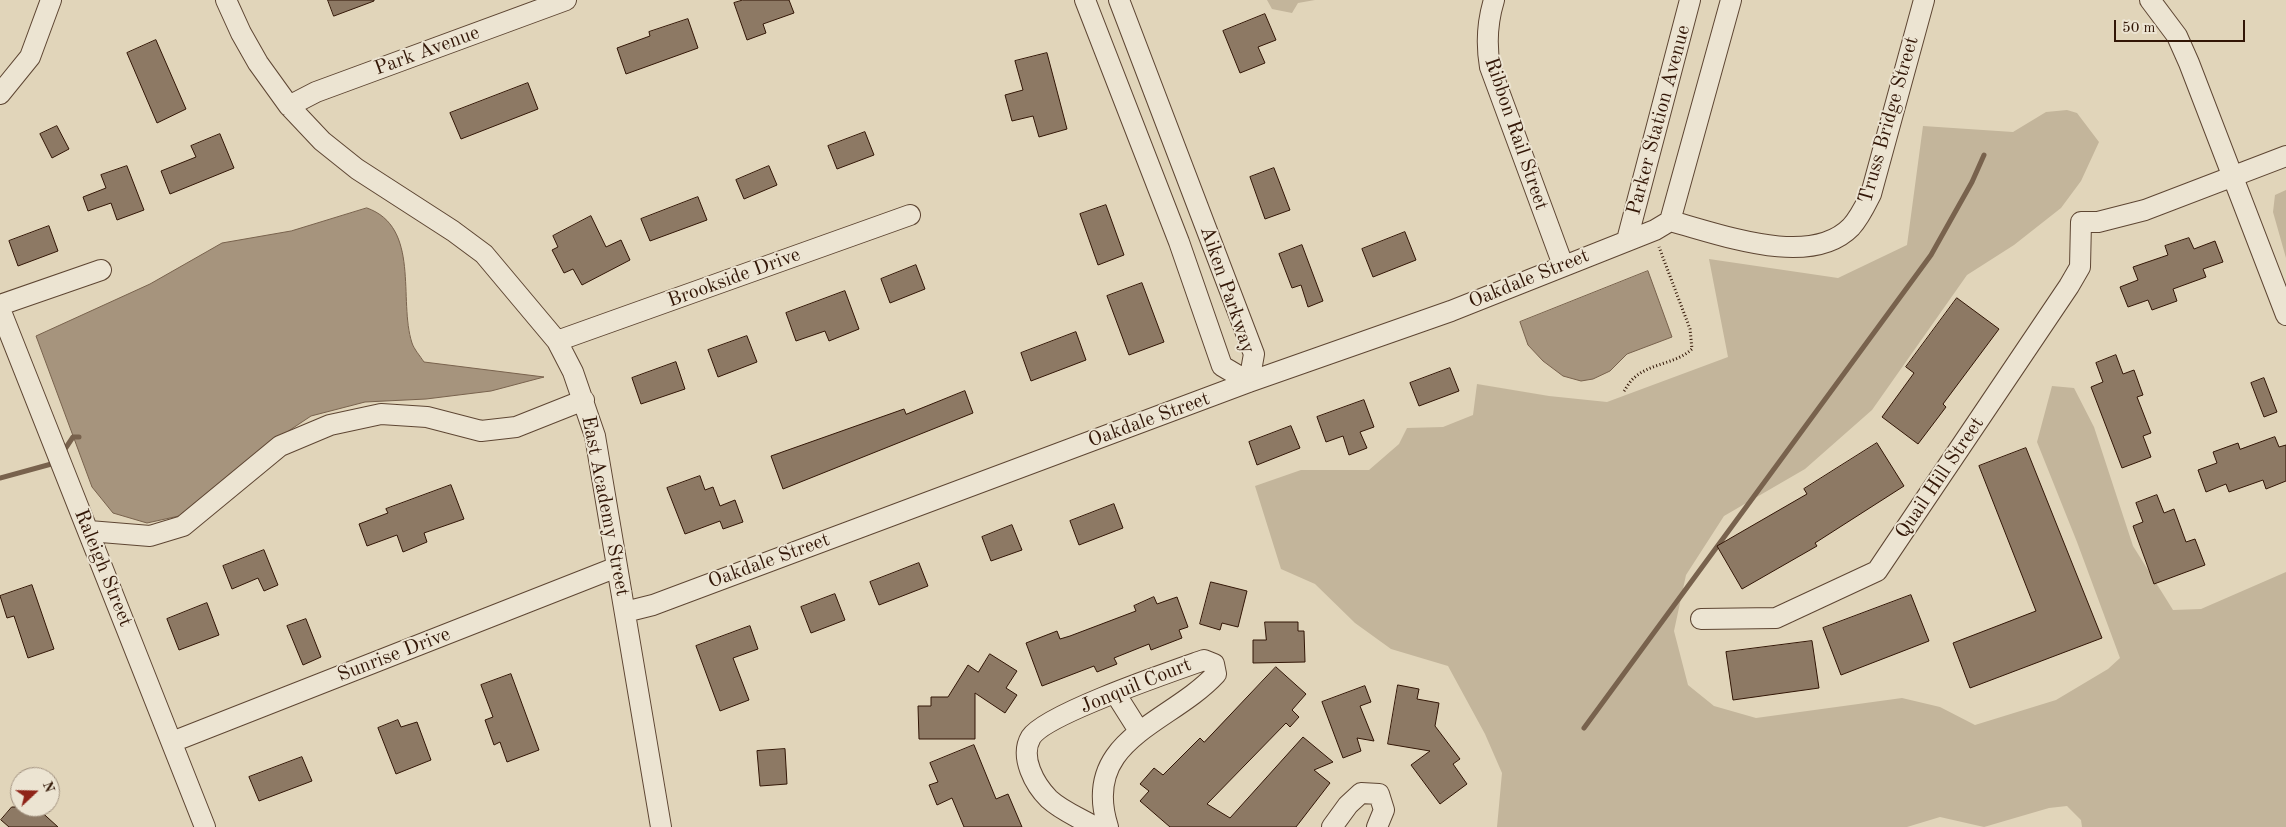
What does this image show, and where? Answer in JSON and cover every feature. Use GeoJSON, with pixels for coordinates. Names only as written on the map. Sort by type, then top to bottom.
{"type":"FeatureCollection","features":[{"type":"Feature","properties":{"kind":"street"},"geometry":{"type":"LineString","coordinates":[[0,94],[30,57],[51,0]]}},
{"type":"Feature","properties":{"kind":"street","name":"East Academy Street"},"geometry":{"type":"LineString","coordinates":[[226,0],[241,34],[258,63],[289,106],[322,140],[357,169],[453,231],[484,254],[557,341],[573,372],[595,436],[661,827]]}},
{"type":"Feature","properties":{"kind":"street","name":"Park Avenue"},"geometry":{"type":"LineString","coordinates":[[289,106],[316,92],[566,0]]}},
{"type":"Feature","properties":{"kind":"street","name":"Aiken Parkway"},"geometry":{"type":"LineString","coordinates":[[1085,0],[1179,242],[1222,366],[1249,382],[1254,354],[1119,0]]}},
{"type":"Feature","properties":{"kind":"street","name":"Ribbon Rail Street"},"geometry":{"type":"LineString","coordinates":[[1494,0],[1487,29],[1487,49],[1490,67],[1563,265]]}},
{"type":"Feature","properties":{"kind":"street","name":"Parker Station Avenue"},"geometry":{"type":"LineString","coordinates":[[1627,240],[1690,0]]}},
{"type":"Feature","properties":{"kind":"street","name":"Parker Station Avenue"},"geometry":{"type":"LineString","coordinates":[[1670,221],[1731,0]]}},
{"type":"Feature","properties":{"kind":"street","name":"Truss Bridge Street"},"geometry":{"type":"LineString","coordinates":[[1670,221],[1720,234],[1794,249],[1822,245],[1838,238],[1850,228],[1861,214],[1871,194],[1924,0]]}},
{"type":"Feature","properties":{"kind":"street"},"geometry":{"type":"LineString","coordinates":[[2150,0],[2177,36],[2286,315]]}},
{"type":"Feature","properties":{"kind":"street"},"geometry":{"type":"LineString","coordinates":[[2233,176],[2286,156]]}},
{"type":"Feature","properties":{"kind":"street","name":"Quail Hill Street"},"geometry":{"type":"LineString","coordinates":[[1701,619],[1776,618],[1878,571],[2070,286],[2080,267],[2081,222],[2098,222],[2120,218],[2233,176]]}},
{"type":"Feature","properties":{"kind":"street","name":"Brookside Drive"},"geometry":{"type":"LineString","coordinates":[[557,341],[910,215]]}},
{"type":"Feature","properties":{"kind":"street","name":"Oakdale Street"},"geometry":{"type":"LineString","coordinates":[[625,612],[653,605],[1249,382],[1451,311],[1655,230],[1670,221]]}},
{"type":"Feature","properties":{"kind":"street"},"geometry":{"type":"LineString","coordinates":[[0,305],[101,270]]}},
{"type":"Feature","properties":{"kind":"street","name":"Raleigh Street"},"geometry":{"type":"LineString","coordinates":[[0,309],[205,827]]}},
{"type":"Feature","properties":{"kind":"street"},"geometry":{"type":"LineString","coordinates":[[89,531],[150,536],[184,526],[280,446],[330,425],[381,414],[427,417],[481,431],[516,427],[584,400]]}},
{"type":"Feature","properties":{"kind":"street","name":"Sunrise Drive"},"geometry":{"type":"LineString","coordinates":[[172,742],[617,567]]}},
{"type":"Feature","properties":{"kind":"street","name":"Jonquil Court"},"geometry":{"type":"LineString","coordinates":[[1094,827],[1050,800],[1037,784],[1028,764],[1027,750],[1031,738],[1041,727],[1115,693],[1204,660],[1214,664],[1216,674],[1209,682],[1182,703],[1138,731],[1108,766],[1102,790],[1104,814],[1108,827]]}},
{"type":"Feature","properties":{"kind":"street"},"geometry":{"type":"LineString","coordinates":[[1115,693],[1138,731]]}},
{"type":"Feature","properties":{"kind":"street"},"geometry":{"type":"LineString","coordinates":[[1332,827],[1348,805],[1362,793],[1379,794],[1384,810],[1377,827]]}},
{"type":"Feature","properties":{"kind":"path"},"geometry":{"type":"LineString","coordinates":[[1624,391],[1634,378],[1645,371],[1685,355],[1692,349],[1690,329],[1658,243]]}},
{"type":"Feature","properties":{"kind":"shaded area"},"geometry":{"type":"Polygon","coordinates":[[[1267,0],[1315,0],[1298,3],[1292,13],[1272,9],[1267,0]]]}},
{"type":"Feature","properties":{"kind":"shaded area"},"geometry":{"type":"Polygon","coordinates":[[[2067,110],[2077,113],[2099,142],[2081,181],[2061,208],[2014,245],[1967,275],[1872,410],[1805,469],[1724,516],[1686,575],[1674,631],[1688,685],[1714,706],[1756,718],[1902,698],[1940,707],[1975,725],[2056,700],[2108,669],[2120,658],[2037,442],[2052,386],[2074,388],[2094,427],[2133,546],[2173,610],[2201,609],[2286,572],[2286,827],[2082,827],[2081,820],[2067,806],[2049,808],[1984,827],[1940,817],[1907,827],[1497,827],[1502,773],[1485,734],[1448,666],[1391,649],[1355,623],[1315,584],[1281,569],[1255,486],[1301,470],[1369,470],[1399,444],[1407,428],[1443,427],[1473,415],[1477,384],[1549,396],[1607,402],[1728,357],[1709,259],[1838,278],[1907,245],[1923,126],[2013,132],[2046,112],[2067,110]]]}},
{"type":"Feature","properties":{"kind":"shaded area"},"geometry":{"type":"Polygon","coordinates":[[[2286,190],[2286,258],[2273,212],[2275,195],[2286,190]]]}},
{"type":"Feature","properties":{"kind":"shaded area"},"geometry":{"type":"Polygon","coordinates":[[[367,208],[384,217],[395,231],[401,248],[404,266],[408,326],[413,345],[424,362],[544,377],[491,391],[426,399],[365,402],[311,416],[260,450],[179,516],[147,523],[113,513],[92,487],[36,336],[150,284],[222,243],[291,231],[367,208]]]}},
{"type":"Feature","properties":{"kind":"shaded area"},"geometry":{"type":"Polygon","coordinates":[[[1648,271],[1672,337],[1627,354],[1610,371],[1593,379],[1581,381],[1563,376],[1543,361],[1528,345],[1520,322],[1648,271]]]}},
{"type":"Feature","properties":{"kind":"building"},"geometry":{"type":"Polygon","coordinates":[[[328,0],[374,0],[374,1],[334,16],[328,0]]]}},
{"type":"Feature","properties":{"kind":"building"},"geometry":{"type":"Polygon","coordinates":[[[743,0],[789,0],[794,13],[763,24],[766,33],[747,40],[734,3],[743,0]]]}},
{"type":"Feature","properties":{"kind":"building"},"geometry":{"type":"Polygon","coordinates":[[[1265,14],[1276,40],[1258,47],[1265,63],[1240,73],[1223,31],[1265,14]]]}},
{"type":"Feature","properties":{"kind":"building"},"geometry":{"type":"Polygon","coordinates":[[[688,19],[698,48],[626,74],[617,48],[650,36],[649,32],[688,19]]]}},
{"type":"Feature","properties":{"kind":"building"},"geometry":{"type":"Polygon","coordinates":[[[156,40],[186,109],[157,123],[127,53],[156,40]]]}},
{"type":"Feature","properties":{"kind":"building"},"geometry":{"type":"Polygon","coordinates":[[[1047,53],[1067,129],[1039,137],[1033,116],[1012,121],[1005,95],[1023,90],[1015,61],[1047,53]]]}},
{"type":"Feature","properties":{"kind":"building"},"geometry":{"type":"Polygon","coordinates":[[[528,83],[538,109],[461,139],[450,113],[528,83]]]}},
{"type":"Feature","properties":{"kind":"building"},"geometry":{"type":"Polygon","coordinates":[[[57,126],[69,149],[52,158],[40,134],[57,126]]]}},
{"type":"Feature","properties":{"kind":"building"},"geometry":{"type":"Polygon","coordinates":[[[865,132],[874,155],[837,169],[828,146],[865,132]]]}},
{"type":"Feature","properties":{"kind":"building"},"geometry":{"type":"Polygon","coordinates":[[[220,134],[234,168],[170,194],[161,171],[196,157],[191,146],[220,134]]]}},
{"type":"Feature","properties":{"kind":"building"},"geometry":{"type":"Polygon","coordinates":[[[127,166],[144,210],[117,220],[111,203],[88,211],[83,197],[106,188],[101,175],[127,166]]]}},
{"type":"Feature","properties":{"kind":"building"},"geometry":{"type":"Polygon","coordinates":[[[769,166],[777,185],[744,199],[736,180],[769,166]]]}},
{"type":"Feature","properties":{"kind":"building"},"geometry":{"type":"Polygon","coordinates":[[[1274,168],[1290,210],[1265,219],[1250,177],[1274,168]]]}},
{"type":"Feature","properties":{"kind":"building"},"geometry":{"type":"Polygon","coordinates":[[[698,197],[707,220],[650,241],[641,219],[698,197]]]}},
{"type":"Feature","properties":{"kind":"building"},"geometry":{"type":"Polygon","coordinates":[[[1106,205],[1124,255],[1098,265],[1080,214],[1106,205]]]}},
{"type":"Feature","properties":{"kind":"building"},"geometry":{"type":"Polygon","coordinates":[[[591,216],[606,247],[621,240],[630,260],[582,285],[573,269],[564,273],[552,250],[558,247],[553,236],[591,216]]]}},
{"type":"Feature","properties":{"kind":"building"},"geometry":{"type":"Polygon","coordinates":[[[49,226],[58,251],[18,266],[9,241],[49,226]]]}},
{"type":"Feature","properties":{"kind":"building"},"geometry":{"type":"Polygon","coordinates":[[[1405,232],[1416,260],[1373,277],[1362,249],[1405,232]]]}},
{"type":"Feature","properties":{"kind":"building"},"geometry":{"type":"Polygon","coordinates":[[[2189,238],[2194,249],[2215,241],[2223,262],[2203,269],[2206,277],[2173,289],[2177,301],[2152,310],[2148,300],[2128,307],[2120,287],[2138,280],[2133,267],[2168,255],[2165,246],[2189,238]]]}},
{"type":"Feature","properties":{"kind":"building"},"geometry":{"type":"Polygon","coordinates":[[[1302,245],[1323,301],[1308,307],[1301,285],[1292,288],[1279,254],[1302,245]]]}},
{"type":"Feature","properties":{"kind":"building"},"geometry":{"type":"Polygon","coordinates":[[[916,265],[925,289],[890,303],[881,279],[916,265]]]}},
{"type":"Feature","properties":{"kind":"building"},"geometry":{"type":"Polygon","coordinates":[[[1142,283],[1164,342],[1129,355],[1107,296],[1142,283]]]}},
{"type":"Feature","properties":{"kind":"building"},"geometry":{"type":"Polygon","coordinates":[[[845,291],[859,329],[829,341],[825,331],[796,341],[786,313],[845,291]]]}},
{"type":"Feature","properties":{"kind":"building"},"geometry":{"type":"Polygon","coordinates":[[[1957,298],[1999,329],[1943,404],[1946,407],[1918,444],[1882,417],[1914,373],[1906,367],[1957,298]]]}},
{"type":"Feature","properties":{"kind":"building"},"geometry":{"type":"Polygon","coordinates":[[[1076,332],[1086,360],[1031,381],[1021,353],[1076,332]]]}},
{"type":"Feature","properties":{"kind":"building"},"geometry":{"type":"Polygon","coordinates":[[[747,336],[757,362],[718,377],[708,350],[747,336]]]}},
{"type":"Feature","properties":{"kind":"building"},"geometry":{"type":"Polygon","coordinates":[[[2116,355],[2123,374],[2134,370],[2143,395],[2137,397],[2151,433],[2143,436],[2151,457],[2122,468],[2091,387],[2103,382],[2096,363],[2116,355]]]}},
{"type":"Feature","properties":{"kind":"building"},"geometry":{"type":"Polygon","coordinates":[[[676,362],[685,389],[641,404],[632,378],[676,362]]]}},
{"type":"Feature","properties":{"kind":"building"},"geometry":{"type":"Polygon","coordinates":[[[1450,368],[1459,391],[1419,406],[1410,383],[1450,368]]]}},
{"type":"Feature","properties":{"kind":"building"},"geometry":{"type":"Polygon","coordinates":[[[2264,378],[2277,412],[2264,417],[2251,383],[2264,378]]]}},
{"type":"Feature","properties":{"kind":"building"},"geometry":{"type":"Polygon","coordinates":[[[965,391],[973,413],[783,489],[771,456],[904,409],[906,414],[965,391]]]}},
{"type":"Feature","properties":{"kind":"building"},"geometry":{"type":"Polygon","coordinates":[[[1364,400],[1374,427],[1360,432],[1367,448],[1349,455],[1343,436],[1326,442],[1317,417],[1364,400]]]}},
{"type":"Feature","properties":{"kind":"building"},"geometry":{"type":"Polygon","coordinates":[[[1291,426],[1300,448],[1257,465],[1249,442],[1291,426]]]}},
{"type":"Feature","properties":{"kind":"building"},"geometry":{"type":"Polygon","coordinates":[[[2275,437],[2279,447],[2286,445],[2286,481],[2266,489],[2263,480],[2229,492],[2226,484],[2206,492],[2198,470],[2217,463],[2213,452],[2238,443],[2240,449],[2275,437]]]}},
{"type":"Feature","properties":{"kind":"building"},"geometry":{"type":"Polygon","coordinates":[[[1877,443],[1904,486],[1815,543],[1817,546],[1742,589],[1717,546],[1807,494],[1804,489],[1877,443]]]}},
{"type":"Feature","properties":{"kind":"building"},"geometry":{"type":"Polygon","coordinates":[[[2026,448],[2102,638],[1970,688],[1953,643],[2036,611],[1979,466],[2026,448]]]}},
{"type":"Feature","properties":{"kind":"building"},"geometry":{"type":"Polygon","coordinates":[[[700,476],[705,490],[713,487],[720,506],[735,500],[743,522],[723,529],[720,521],[685,534],[667,488],[700,476]]]}},
{"type":"Feature","properties":{"kind":"building"},"geometry":{"type":"Polygon","coordinates":[[[451,485],[464,519],[424,533],[427,542],[403,552],[397,535],[367,546],[359,524],[388,513],[386,509],[451,485]]]}},
{"type":"Feature","properties":{"kind":"building"},"geometry":{"type":"Polygon","coordinates":[[[2157,495],[2164,513],[2174,509],[2186,542],[2195,539],[2205,565],[2154,584],[2133,526],[2143,522],[2136,503],[2157,495]]]}},
{"type":"Feature","properties":{"kind":"building"},"geometry":{"type":"Polygon","coordinates":[[[1114,504],[1123,528],[1079,545],[1070,521],[1114,504]]]}},
{"type":"Feature","properties":{"kind":"building"},"geometry":{"type":"Polygon","coordinates":[[[1012,525],[1022,550],[991,561],[982,537],[1012,525]]]}},
{"type":"Feature","properties":{"kind":"building"},"geometry":{"type":"Polygon","coordinates":[[[264,550],[278,585],[264,591],[258,578],[232,589],[223,566],[264,550]]]}},
{"type":"Feature","properties":{"kind":"building"},"geometry":{"type":"Polygon","coordinates":[[[919,563],[928,586],[879,605],[870,582],[919,563]]]}},
{"type":"Feature","properties":{"kind":"building"},"geometry":{"type":"Polygon","coordinates":[[[1211,582],[1247,591],[1238,627],[1222,623],[1220,630],[1200,624],[1211,582]]]}},
{"type":"Feature","properties":{"kind":"building"},"geometry":{"type":"Polygon","coordinates":[[[32,585],[54,649],[28,658],[14,616],[7,618],[0,596],[32,585]]]}},
{"type":"Feature","properties":{"kind":"building"},"geometry":{"type":"Polygon","coordinates":[[[835,594],[845,620],[811,633],[801,607],[835,594]]]}},
{"type":"Feature","properties":{"kind":"building"},"geometry":{"type":"Polygon","coordinates":[[[1911,595],[1929,641],[1841,675],[1823,628],[1911,595]]]}},
{"type":"Feature","properties":{"kind":"building"},"geometry":{"type":"Polygon","coordinates":[[[1154,597],[1157,604],[1177,597],[1188,627],[1179,630],[1182,638],[1151,650],[1149,644],[1114,658],[1117,664],[1097,672],[1094,666],[1042,686],[1026,643],[1057,631],[1060,639],[1070,636],[1136,611],[1134,606],[1154,597]]]}},
{"type":"Feature","properties":{"kind":"building"},"geometry":{"type":"Polygon","coordinates":[[[207,603],[219,635],[179,650],[167,619],[207,603]]]}},
{"type":"Feature","properties":{"kind":"building"},"geometry":{"type":"Polygon","coordinates":[[[306,619],[321,657],[303,665],[287,626],[306,619]]]}},
{"type":"Feature","properties":{"kind":"building"},"geometry":{"type":"Polygon","coordinates":[[[1265,622],[1298,622],[1298,631],[1304,631],[1305,662],[1253,663],[1253,640],[1266,640],[1265,622]]]}},
{"type":"Feature","properties":{"kind":"building"},"geometry":{"type":"Polygon","coordinates":[[[750,626],[758,649],[733,658],[749,700],[720,711],[696,646],[750,626]]]}},
{"type":"Feature","properties":{"kind":"building"},"geometry":{"type":"Polygon","coordinates":[[[1812,641],[1819,688],[1733,700],[1726,652],[1812,641]]]}},
{"type":"Feature","properties":{"kind":"building"},"geometry":{"type":"Polygon","coordinates":[[[990,654],[1017,671],[1006,688],[1017,695],[1005,713],[975,693],[975,739],[919,739],[918,706],[931,706],[931,697],[948,697],[968,665],[978,672],[990,654]]]}},
{"type":"Feature","properties":{"kind":"building"},"geometry":{"type":"Polygon","coordinates":[[[1276,667],[1306,694],[1292,710],[1299,717],[1290,727],[1286,723],[1207,804],[1230,818],[1303,737],[1333,762],[1314,770],[1330,783],[1296,827],[1170,827],[1140,801],[1149,791],[1140,784],[1154,768],[1163,775],[1200,738],[1204,742],[1276,667]]]}},
{"type":"Feature","properties":{"kind":"building"},"geometry":{"type":"Polygon","coordinates":[[[511,674],[539,750],[507,762],[500,742],[494,745],[485,720],[493,717],[481,685],[511,674]]]}},
{"type":"Feature","properties":{"kind":"building"},"geometry":{"type":"Polygon","coordinates":[[[1398,685],[1419,689],[1417,699],[1439,703],[1435,726],[1460,759],[1453,764],[1467,784],[1440,804],[1411,765],[1430,751],[1388,744],[1398,685]]]}},
{"type":"Feature","properties":{"kind":"building"},"geometry":{"type":"Polygon","coordinates":[[[1365,686],[1371,702],[1360,706],[1374,741],[1357,738],[1361,751],[1343,758],[1322,702],[1365,686]]]}},
{"type":"Feature","properties":{"kind":"building"},"geometry":{"type":"Polygon","coordinates":[[[398,720],[401,727],[417,722],[431,760],[396,774],[378,728],[398,720]]]}},
{"type":"Feature","properties":{"kind":"building"},"geometry":{"type":"Polygon","coordinates":[[[974,745],[996,799],[1008,794],[1022,827],[964,827],[952,798],[937,805],[929,785],[938,782],[930,763],[974,745]]]}},
{"type":"Feature","properties":{"kind":"building"},"geometry":{"type":"Polygon","coordinates":[[[785,749],[787,784],[760,786],[757,751],[785,749]]]}},
{"type":"Feature","properties":{"kind":"building"},"geometry":{"type":"Polygon","coordinates":[[[302,757],[312,781],[259,801],[249,777],[302,757]]]}},
{"type":"Feature","properties":{"kind":"building"},"geometry":{"type":"Polygon","coordinates":[[[10,809],[10,817],[47,817],[58,827],[9,827],[1,820],[10,809]]]}},
{"type":"Feature","properties":{"kind":"waterway"},"geometry":{"type":"LineString","coordinates":[[1584,728],[1931,255],[1972,182],[1984,155]]}},
{"type":"Feature","properties":{"kind":"waterway"},"geometry":{"type":"LineString","coordinates":[[63,452],[73,437],[79,437]]}},
{"type":"Feature","properties":{"kind":"waterway"},"geometry":{"type":"LineString","coordinates":[[0,478],[55,463]]}}]}
